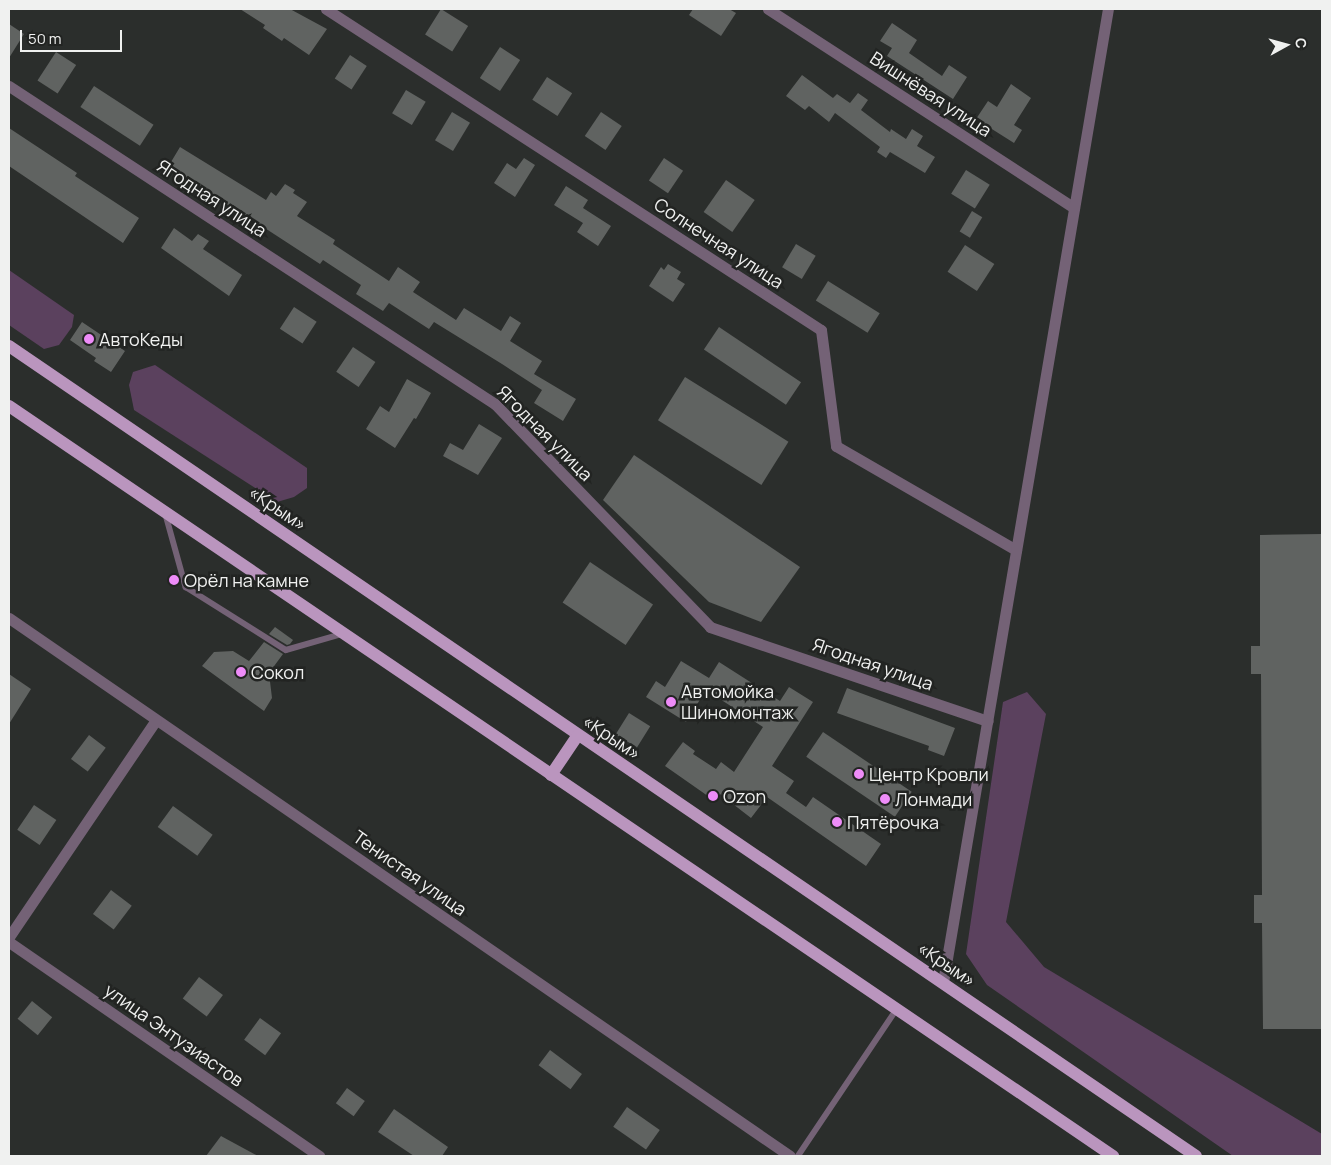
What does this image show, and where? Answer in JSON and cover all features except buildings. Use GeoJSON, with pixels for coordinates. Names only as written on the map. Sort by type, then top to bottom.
{"type":"FeatureCollection","features":[{"type":"Feature","properties":{"kind":"main road","name":"«Крым»"},"geometry":{"type":"LineString","coordinates":[[9,346],[1196,1156]]}},
{"type":"Feature","properties":{"kind":"main road"},"geometry":{"type":"LineString","coordinates":[[9,406],[1113,1156]]}},
{"type":"Feature","properties":{"kind":"main road"},"geometry":{"type":"LineString","coordinates":[[551,775],[578,735]]}},
{"type":"Feature","properties":{"kind":"street","name":"Солнечная улица"},"geometry":{"type":"LineString","coordinates":[[326,9],[821,330],[836,446],[1016,550]]}},
{"type":"Feature","properties":{"kind":"street","name":"Вишнёвая улица"},"geometry":{"type":"LineString","coordinates":[[768,9],[1074,208]]}},
{"type":"Feature","properties":{"kind":"street"},"geometry":{"type":"LineString","coordinates":[[943,982],[1108,9]]}},
{"type":"Feature","properties":{"kind":"street","name":"Ягодная улица"},"geometry":{"type":"LineString","coordinates":[[9,86],[495,404],[710,627],[987,721]]}},
{"type":"Feature","properties":{"kind":"street","name":"Тенистая улица"},"geometry":{"type":"LineString","coordinates":[[9,618],[790,1156]]}},
{"type":"Feature","properties":{"kind":"street"},"geometry":{"type":"LineString","coordinates":[[9,937],[156,720]]}},
{"type":"Feature","properties":{"kind":"street","name":"улица Энтузиастов"},"geometry":{"type":"LineString","coordinates":[[9,942],[319,1156]]}},
{"type":"Feature","properties":{"kind":"lane"},"geometry":{"type":"LineString","coordinates":[[166,513],[186,587],[286,650],[342,634]]}},
{"type":"Feature","properties":{"kind":"lane"},"geometry":{"type":"LineString","coordinates":[[798,1156],[896,1010]]}},
{"type":"Feature","properties":{"kind":"shaded area"},"geometry":{"type":"Polygon","coordinates":[[[9,270],[74,315],[72,327],[59,345],[44,349],[9,325],[9,270]]]}},
{"type":"Feature","properties":{"kind":"shaded area"},"geometry":{"type":"Polygon","coordinates":[[[155,365],[307,468],[307,488],[294,497],[277,502],[134,410],[129,385],[133,372],[155,365]]]}},
{"type":"Feature","properties":{"kind":"shaded area"},"geometry":{"type":"Polygon","coordinates":[[[1027,692],[1046,714],[1006,922],[1044,967],[1322,1134],[1322,1156],[1233,1156],[987,985],[966,954],[1003,702],[1027,692]]]}},
{"type":"Feature","properties":{"kind":"place","name":"АвтоКеды"},"geometry":{"type":"Point","coordinates":[89,339]}},
{"type":"Feature","properties":{"kind":"place","name":"Орёл на камне"},"geometry":{"type":"Point","coordinates":[174,580]}},
{"type":"Feature","properties":{"kind":"place","name":"Сокол"},"geometry":{"type":"Point","coordinates":[241,672]}},
{"type":"Feature","properties":{"kind":"place","name":"Автомойка Шиномонтаж"},"geometry":{"type":"Point","coordinates":[671,702]}},
{"type":"Feature","properties":{"kind":"place","name":"Центр Кровли"},"geometry":{"type":"Point","coordinates":[859,774]}},
{"type":"Feature","properties":{"kind":"place","name":"Ozon"},"geometry":{"type":"Point","coordinates":[713,796]}},
{"type":"Feature","properties":{"kind":"place","name":"Лонмади"},"geometry":{"type":"Point","coordinates":[885,799]}},
{"type":"Feature","properties":{"kind":"place","name":"Пятёрочка"},"geometry":{"type":"Point","coordinates":[837,822]}}]}
